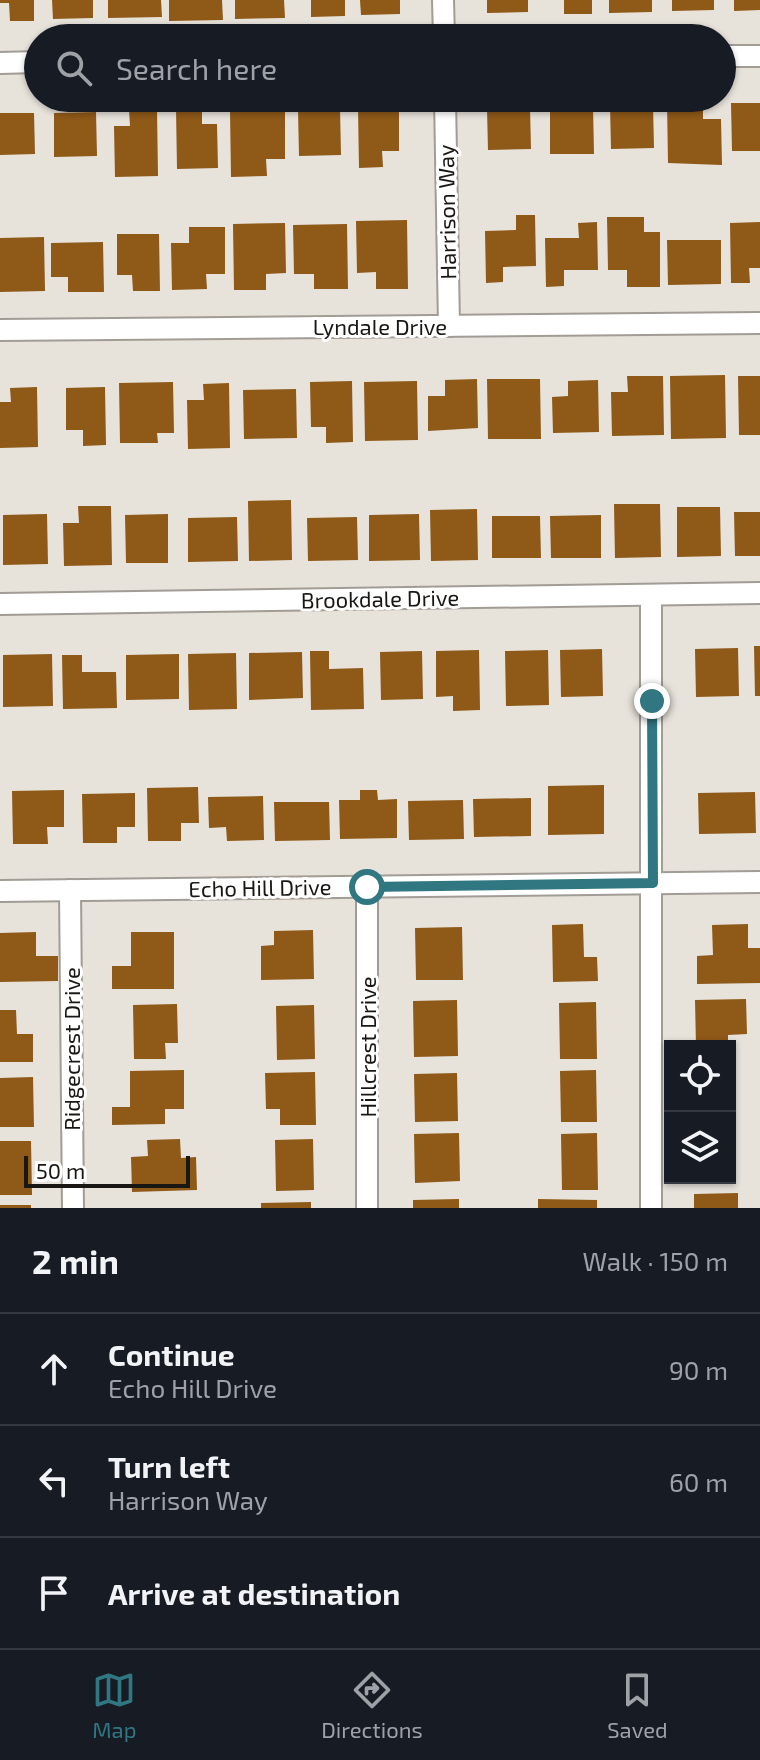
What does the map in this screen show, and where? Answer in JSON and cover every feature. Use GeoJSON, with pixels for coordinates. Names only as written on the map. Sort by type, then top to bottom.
{"type":"FeatureCollection","features":[{"type":"Feature","properties":{"kind":"street"},"geometry":{"type":"LineString","coordinates":[[443,0],[444,24]]}},
{"type":"Feature","properties":{"kind":"street"},"geometry":{"type":"LineString","coordinates":[[736,56],[760,56]]}},
{"type":"Feature","properties":{"kind":"street"},"geometry":{"type":"LineString","coordinates":[[0,63],[24,62]]}},
{"type":"Feature","properties":{"kind":"street","name":"Harrison Way"},"geometry":{"type":"LineString","coordinates":[[445,112],[449,326]]}},
{"type":"Feature","properties":{"kind":"street","name":"Lyndale Drive"},"geometry":{"type":"LineString","coordinates":[[0,330],[760,323]]}},
{"type":"Feature","properties":{"kind":"street","name":"Brookdale Drive"},"geometry":{"type":"LineString","coordinates":[[0,604],[760,593]]}},
{"type":"Feature","properties":{"kind":"street"},"geometry":{"type":"LineString","coordinates":[[651,595],[651,1208]]}},
{"type":"Feature","properties":{"kind":"street","name":"Echo Hill Drive"},"geometry":{"type":"LineString","coordinates":[[0,891],[760,882]]}},
{"type":"Feature","properties":{"kind":"street","name":"Hillcrest Drive"},"geometry":{"type":"LineString","coordinates":[[367,887],[367,1208]]}},
{"type":"Feature","properties":{"kind":"street","name":"Ridgecrest Drive"},"geometry":{"type":"LineString","coordinates":[[70,890],[73,1208]]}},
{"type":"Feature","properties":{"kind":"building"},"geometry":{"type":"Polygon","coordinates":[[[0,0],[34,0],[34,21],[10,21],[9,3],[0,3],[0,0]]]}},
{"type":"Feature","properties":{"kind":"building"},"geometry":{"type":"Polygon","coordinates":[[[52,0],[93,0],[93,18],[53,19],[52,0]]]}},
{"type":"Feature","properties":{"kind":"building"},"geometry":{"type":"Polygon","coordinates":[[[108,0],[161,0],[162,17],[108,18],[108,0]]]}},
{"type":"Feature","properties":{"kind":"building"},"geometry":{"type":"Polygon","coordinates":[[[169,0],[222,0],[223,20],[169,21],[169,0]]]}},
{"type":"Feature","properties":{"kind":"building"},"geometry":{"type":"Polygon","coordinates":[[[235,0],[284,0],[285,18],[235,19],[235,0]]]}},
{"type":"Feature","properties":{"kind":"building"},"geometry":{"type":"Polygon","coordinates":[[[311,0],[345,0],[345,16],[311,17],[311,0]]]}},
{"type":"Feature","properties":{"kind":"building"},"geometry":{"type":"Polygon","coordinates":[[[360,0],[400,0],[400,14],[361,15],[360,0]]]}},
{"type":"Feature","properties":{"kind":"building"},"geometry":{"type":"Polygon","coordinates":[[[487,0],[528,0],[528,12],[487,13],[487,0]]]}},
{"type":"Feature","properties":{"kind":"building"},"geometry":{"type":"Polygon","coordinates":[[[564,0],[592,0],[592,14],[564,14],[564,0]]]}},
{"type":"Feature","properties":{"kind":"building"},"geometry":{"type":"Polygon","coordinates":[[[609,0],[652,0],[652,12],[609,13],[609,0]]]}},
{"type":"Feature","properties":{"kind":"building"},"geometry":{"type":"Polygon","coordinates":[[[672,0],[714,0],[714,10],[672,11],[672,0]]]}},
{"type":"Feature","properties":{"kind":"building"},"geometry":{"type":"Polygon","coordinates":[[[734,0],[760,0],[760,10],[734,11],[734,0]]]}},
{"type":"Feature","properties":{"kind":"building"},"geometry":{"type":"Polygon","coordinates":[[[736,103],[760,103],[760,151],[732,151],[731,112],[736,112],[736,103]]]}},
{"type":"Feature","properties":{"kind":"building"},"geometry":{"type":"Polygon","coordinates":[[[96,112],[97,156],[54,157],[54,113],[96,112]]]}},
{"type":"Feature","properties":{"kind":"building"},"geometry":{"type":"Polygon","coordinates":[[[129,112],[157,112],[158,176],[115,177],[114,126],[130,126],[129,112]]]}},
{"type":"Feature","properties":{"kind":"building"},"geometry":{"type":"Polygon","coordinates":[[[176,112],[202,112],[202,124],[217,124],[218,168],[177,169],[176,112]]]}},
{"type":"Feature","properties":{"kind":"building"},"geometry":{"type":"Polygon","coordinates":[[[230,112],[285,112],[285,159],[266,159],[267,176],[231,177],[230,112]]]}},
{"type":"Feature","properties":{"kind":"building"},"geometry":{"type":"Polygon","coordinates":[[[298,112],[340,112],[341,155],[299,156],[298,112]]]}},
{"type":"Feature","properties":{"kind":"building"},"geometry":{"type":"Polygon","coordinates":[[[358,112],[399,112],[399,151],[382,151],[383,167],[359,168],[358,112]]]}},
{"type":"Feature","properties":{"kind":"building"},"geometry":{"type":"Polygon","coordinates":[[[487,112],[530,112],[531,149],[488,150],[487,112]]]}},
{"type":"Feature","properties":{"kind":"building"},"geometry":{"type":"Polygon","coordinates":[[[550,112],[593,112],[594,154],[550,154],[550,112]]]}},
{"type":"Feature","properties":{"kind":"building"},"geometry":{"type":"Polygon","coordinates":[[[610,112],[653,112],[654,148],[611,149],[610,112]]]}},
{"type":"Feature","properties":{"kind":"building"},"geometry":{"type":"Polygon","coordinates":[[[667,112],[703,112],[703,119],[721,119],[722,165],[668,163],[667,112]]]}},
{"type":"Feature","properties":{"kind":"building"},"geometry":{"type":"Polygon","coordinates":[[[0,113],[34,113],[35,154],[0,155],[0,113]]]}},
{"type":"Feature","properties":{"kind":"building"},"geometry":{"type":"Polygon","coordinates":[[[516,215],[535,215],[536,266],[503,267],[503,282],[486,283],[485,231],[516,230],[516,215]]]}},
{"type":"Feature","properties":{"kind":"building"},"geometry":{"type":"Polygon","coordinates":[[[607,217],[644,217],[644,232],[660,232],[660,287],[627,287],[627,270],[608,270],[607,217]]]}},
{"type":"Feature","properties":{"kind":"building"},"geometry":{"type":"Polygon","coordinates":[[[407,220],[408,289],[376,289],[376,272],[357,273],[356,221],[407,220]]]}},
{"type":"Feature","properties":{"kind":"building"},"geometry":{"type":"Polygon","coordinates":[[[597,222],[598,270],[564,270],[564,286],[546,287],[545,238],[579,238],[578,223],[597,222]]]}},
{"type":"Feature","properties":{"kind":"building"},"geometry":{"type":"Polygon","coordinates":[[[760,222],[760,268],[749,268],[750,283],[731,283],[730,223],[760,222]]]}},
{"type":"Feature","properties":{"kind":"building"},"geometry":{"type":"Polygon","coordinates":[[[285,223],[286,273],[266,274],[266,290],[234,290],[233,224],[285,223]]]}},
{"type":"Feature","properties":{"kind":"building"},"geometry":{"type":"Polygon","coordinates":[[[347,224],[348,289],[314,289],[314,274],[294,274],[293,225],[347,224]]]}},
{"type":"Feature","properties":{"kind":"building"},"geometry":{"type":"Polygon","coordinates":[[[189,227],[225,227],[225,274],[206,274],[207,289],[172,290],[171,243],[189,243],[189,227]]]}},
{"type":"Feature","properties":{"kind":"building"},"geometry":{"type":"Polygon","coordinates":[[[117,234],[159,234],[160,291],[133,291],[132,275],[117,275],[117,234]]]}},
{"type":"Feature","properties":{"kind":"building"},"geometry":{"type":"Polygon","coordinates":[[[44,237],[45,291],[0,292],[0,238],[44,237]]]}},
{"type":"Feature","properties":{"kind":"building"},"geometry":{"type":"Polygon","coordinates":[[[667,240],[721,240],[721,284],[668,285],[667,240]]]}},
{"type":"Feature","properties":{"kind":"building"},"geometry":{"type":"Polygon","coordinates":[[[103,242],[104,292],[68,292],[68,277],[51,277],[51,243],[103,242]]]}},
{"type":"Feature","properties":{"kind":"building"},"geometry":{"type":"Polygon","coordinates":[[[725,375],[726,438],[671,439],[670,376],[725,375]]]}},
{"type":"Feature","properties":{"kind":"building"},"geometry":{"type":"Polygon","coordinates":[[[627,376],[663,376],[664,435],[612,436],[611,392],[628,392],[627,376]]]}},
{"type":"Feature","properties":{"kind":"building"},"geometry":{"type":"Polygon","coordinates":[[[738,376],[760,376],[760,435],[739,435],[738,376]]]}},
{"type":"Feature","properties":{"kind":"building"},"geometry":{"type":"Polygon","coordinates":[[[477,379],[478,428],[428,431],[428,396],[445,396],[445,380],[477,379]]]}},
{"type":"Feature","properties":{"kind":"building"},"geometry":{"type":"Polygon","coordinates":[[[487,379],[540,379],[541,439],[488,439],[487,379]]]}},
{"type":"Feature","properties":{"kind":"building"},"geometry":{"type":"Polygon","coordinates":[[[598,380],[599,432],[553,433],[552,397],[568,396],[568,381],[598,380]]]}},
{"type":"Feature","properties":{"kind":"building"},"geometry":{"type":"Polygon","coordinates":[[[352,381],[353,442],[326,443],[326,427],[311,427],[310,382],[352,381]]]}},
{"type":"Feature","properties":{"kind":"building"},"geometry":{"type":"Polygon","coordinates":[[[417,381],[418,440],[365,441],[364,382],[417,381]]]}},
{"type":"Feature","properties":{"kind":"building"},"geometry":{"type":"Polygon","coordinates":[[[173,382],[174,433],[157,433],[158,443],[120,443],[119,383],[173,382]]]}},
{"type":"Feature","properties":{"kind":"building"},"geometry":{"type":"Polygon","coordinates":[[[229,383],[230,448],[188,449],[187,400],[204,400],[203,384],[229,383]]]}},
{"type":"Feature","properties":{"kind":"building"},"geometry":{"type":"Polygon","coordinates":[[[37,387],[38,447],[0,448],[0,402],[11,402],[10,388],[37,387]]]}},
{"type":"Feature","properties":{"kind":"building"},"geometry":{"type":"Polygon","coordinates":[[[105,387],[106,445],[83,446],[83,430],[66,430],[66,388],[105,387]]]}},
{"type":"Feature","properties":{"kind":"building"},"geometry":{"type":"Polygon","coordinates":[[[296,389],[297,438],[244,439],[243,390],[296,389]]]}},
{"type":"Feature","properties":{"kind":"building"},"geometry":{"type":"Polygon","coordinates":[[[291,500],[292,560],[249,561],[248,501],[291,500]]]}},
{"type":"Feature","properties":{"kind":"building"},"geometry":{"type":"Polygon","coordinates":[[[614,504],[660,504],[661,557],[615,558],[614,504]]]}},
{"type":"Feature","properties":{"kind":"building"},"geometry":{"type":"Polygon","coordinates":[[[78,506],[111,506],[112,565],[64,566],[63,523],[79,523],[78,506]]]}},
{"type":"Feature","properties":{"kind":"building"},"geometry":{"type":"Polygon","coordinates":[[[677,507],[720,507],[721,556],[677,557],[677,507]]]}},
{"type":"Feature","properties":{"kind":"building"},"geometry":{"type":"Polygon","coordinates":[[[477,509],[478,560],[431,561],[430,510],[477,509]]]}},
{"type":"Feature","properties":{"kind":"building"},"geometry":{"type":"Polygon","coordinates":[[[734,512],[760,512],[760,556],[735,556],[734,512]]]}},
{"type":"Feature","properties":{"kind":"building"},"geometry":{"type":"Polygon","coordinates":[[[47,514],[48,564],[3,565],[3,515],[47,514]]]}},
{"type":"Feature","properties":{"kind":"building"},"geometry":{"type":"Polygon","coordinates":[[[168,514],[168,563],[126,563],[125,515],[168,514]]]}},
{"type":"Feature","properties":{"kind":"building"},"geometry":{"type":"Polygon","coordinates":[[[419,514],[420,560],[369,561],[369,515],[419,514]]]}},
{"type":"Feature","properties":{"kind":"building"},"geometry":{"type":"Polygon","coordinates":[[[601,515],[601,558],[551,558],[550,516],[601,515]]]}},
{"type":"Feature","properties":{"kind":"building"},"geometry":{"type":"Polygon","coordinates":[[[492,516],[540,516],[541,558],[492,558],[492,516]]]}},
{"type":"Feature","properties":{"kind":"building"},"geometry":{"type":"Polygon","coordinates":[[[237,517],[238,561],[188,562],[188,518],[237,517]]]}},
{"type":"Feature","properties":{"kind":"building"},"geometry":{"type":"Polygon","coordinates":[[[357,517],[358,560],[308,561],[307,518],[357,517]]]}},
{"type":"Feature","properties":{"kind":"building"},"geometry":{"type":"Polygon","coordinates":[[[754,646],[760,646],[760,696],[755,696],[754,646]]]}},
{"type":"Feature","properties":{"kind":"building"},"geometry":{"type":"Polygon","coordinates":[[[738,648],[739,696],[696,697],[695,649],[738,648]]]}},
{"type":"Feature","properties":{"kind":"building"},"geometry":{"type":"Polygon","coordinates":[[[602,649],[603,696],[561,697],[560,650],[602,649]]]}},
{"type":"Feature","properties":{"kind":"building"},"geometry":{"type":"Polygon","coordinates":[[[479,650],[480,710],[453,711],[453,696],[436,697],[436,651],[479,650]]]}},
{"type":"Feature","properties":{"kind":"building"},"geometry":{"type":"Polygon","coordinates":[[[548,650],[549,705],[506,706],[505,651],[548,650]]]}},
{"type":"Feature","properties":{"kind":"building"},"geometry":{"type":"Polygon","coordinates":[[[310,651],[329,651],[329,669],[363,668],[364,709],[311,710],[310,651]]]}},
{"type":"Feature","properties":{"kind":"building"},"geometry":{"type":"Polygon","coordinates":[[[422,651],[423,699],[381,700],[380,652],[422,651]]]}},
{"type":"Feature","properties":{"kind":"building"},"geometry":{"type":"Polygon","coordinates":[[[302,652],[303,698],[249,700],[249,653],[302,652]]]}},
{"type":"Feature","properties":{"kind":"building"},"geometry":{"type":"Polygon","coordinates":[[[236,653],[237,709],[189,710],[188,654],[236,653]]]}},
{"type":"Feature","properties":{"kind":"building"},"geometry":{"type":"Polygon","coordinates":[[[52,654],[53,706],[3,707],[3,655],[52,654]]]}},
{"type":"Feature","properties":{"kind":"building"},"geometry":{"type":"Polygon","coordinates":[[[179,654],[179,699],[126,700],[126,655],[179,654]]]}},
{"type":"Feature","properties":{"kind":"building"},"geometry":{"type":"Polygon","coordinates":[[[62,655],[82,655],[82,672],[116,672],[117,708],[63,709],[62,655]]]}},
{"type":"Feature","properties":{"kind":"building"},"geometry":{"type":"Polygon","coordinates":[[[604,785],[604,834],[548,835],[548,786],[604,785]]]}},
{"type":"Feature","properties":{"kind":"building"},"geometry":{"type":"Polygon","coordinates":[[[198,787],[199,823],[181,823],[181,841],[148,841],[147,788],[198,787]]]}},
{"type":"Feature","properties":{"kind":"building"},"geometry":{"type":"Polygon","coordinates":[[[64,790],[64,827],[47,827],[48,844],[13,844],[12,791],[64,790]]]}},
{"type":"Feature","properties":{"kind":"building"},"geometry":{"type":"Polygon","coordinates":[[[360,790],[377,790],[378,800],[397,799],[397,838],[340,839],[339,800],[360,800],[360,790]]]}},
{"type":"Feature","properties":{"kind":"building"},"geometry":{"type":"Polygon","coordinates":[[[755,792],[756,833],[699,834],[698,793],[755,792]]]}},
{"type":"Feature","properties":{"kind":"building"},"geometry":{"type":"Polygon","coordinates":[[[135,793],[135,827],[117,827],[117,843],[83,843],[82,794],[135,793]]]}},
{"type":"Feature","properties":{"kind":"building"},"geometry":{"type":"Polygon","coordinates":[[[263,796],[264,840],[227,841],[226,827],[209,828],[208,797],[263,796]]]}},
{"type":"Feature","properties":{"kind":"building"},"geometry":{"type":"Polygon","coordinates":[[[531,798],[531,836],[474,837],[473,799],[531,798]]]}},
{"type":"Feature","properties":{"kind":"building"},"geometry":{"type":"Polygon","coordinates":[[[463,800],[464,839],[409,840],[408,801],[463,800]]]}},
{"type":"Feature","properties":{"kind":"building"},"geometry":{"type":"Polygon","coordinates":[[[274,802],[329,802],[330,840],[275,841],[274,802]]]}},
{"type":"Feature","properties":{"kind":"building"},"geometry":{"type":"Polygon","coordinates":[[[583,924],[584,957],[597,957],[598,981],[553,982],[552,925],[583,924]]]}},
{"type":"Feature","properties":{"kind":"building"},"geometry":{"type":"Polygon","coordinates":[[[748,924],[748,948],[760,948],[760,983],[697,984],[697,956],[713,955],[712,925],[748,924]]]}},
{"type":"Feature","properties":{"kind":"building"},"geometry":{"type":"Polygon","coordinates":[[[462,927],[463,980],[416,980],[415,928],[462,927]]]}},
{"type":"Feature","properties":{"kind":"building"},"geometry":{"type":"Polygon","coordinates":[[[313,930],[314,979],[261,980],[261,946],[274,945],[274,931],[313,930]]]}},
{"type":"Feature","properties":{"kind":"building"},"geometry":{"type":"Polygon","coordinates":[[[36,932],[36,956],[58,956],[58,981],[0,982],[0,933],[36,932]]]}},
{"type":"Feature","properties":{"kind":"building"},"geometry":{"type":"Polygon","coordinates":[[[131,932],[174,932],[174,989],[112,989],[112,966],[131,966],[131,932]]]}},
{"type":"Feature","properties":{"kind":"building"},"geometry":{"type":"Polygon","coordinates":[[[746,999],[747,1034],[728,1035],[728,1040],[696,1040],[695,1000],[746,999]]]}},
{"type":"Feature","properties":{"kind":"building"},"geometry":{"type":"Polygon","coordinates":[[[457,1000],[458,1056],[414,1057],[413,1001],[457,1000]]]}},
{"type":"Feature","properties":{"kind":"building"},"geometry":{"type":"Polygon","coordinates":[[[596,1002],[597,1059],[560,1059],[559,1003],[596,1002]]]}},
{"type":"Feature","properties":{"kind":"building"},"geometry":{"type":"Polygon","coordinates":[[[177,1004],[178,1043],[165,1043],[166,1059],[134,1059],[133,1005],[177,1004]]]}},
{"type":"Feature","properties":{"kind":"building"},"geometry":{"type":"Polygon","coordinates":[[[314,1005],[315,1059],[277,1060],[276,1006],[314,1005]]]}},
{"type":"Feature","properties":{"kind":"building"},"geometry":{"type":"Polygon","coordinates":[[[0,1010],[16,1010],[17,1034],[33,1034],[33,1062],[0,1062],[0,1010]]]}},
{"type":"Feature","properties":{"kind":"building"},"geometry":{"type":"Polygon","coordinates":[[[184,1070],[184,1109],[165,1109],[165,1124],[112,1125],[112,1107],[130,1107],[130,1071],[184,1070]]]}},
{"type":"Feature","properties":{"kind":"building"},"geometry":{"type":"Polygon","coordinates":[[[596,1070],[597,1122],[561,1122],[560,1071],[596,1070]]]}},
{"type":"Feature","properties":{"kind":"building"},"geometry":{"type":"Polygon","coordinates":[[[315,1072],[316,1125],[280,1125],[280,1109],[266,1109],[265,1073],[315,1072]]]}},
{"type":"Feature","properties":{"kind":"building"},"geometry":{"type":"Polygon","coordinates":[[[457,1073],[458,1121],[415,1122],[414,1074],[457,1073]]]}},
{"type":"Feature","properties":{"kind":"building"},"geometry":{"type":"Polygon","coordinates":[[[33,1077],[34,1127],[0,1127],[0,1078],[33,1077]]]}},
{"type":"Feature","properties":{"kind":"building"},"geometry":{"type":"Polygon","coordinates":[[[459,1133],[460,1181],[415,1183],[414,1134],[459,1133]]]}},
{"type":"Feature","properties":{"kind":"building"},"geometry":{"type":"Polygon","coordinates":[[[597,1133],[598,1190],[562,1190],[561,1134],[597,1133]]]}},
{"type":"Feature","properties":{"kind":"building"},"geometry":{"type":"Polygon","coordinates":[[[180,1139],[181,1158],[196,1157],[197,1190],[132,1192],[131,1157],[148,1156],[147,1140],[180,1139]]]}},
{"type":"Feature","properties":{"kind":"building"},"geometry":{"type":"Polygon","coordinates":[[[313,1139],[314,1190],[276,1191],[275,1140],[313,1139]]]}},
{"type":"Feature","properties":{"kind":"building"},"geometry":{"type":"Polygon","coordinates":[[[0,1141],[31,1141],[32,1195],[0,1195],[0,1141]]]}},
{"type":"Feature","properties":{"kind":"building"},"geometry":{"type":"Polygon","coordinates":[[[738,1193],[738,1208],[694,1208],[694,1194],[738,1193]]]}},
{"type":"Feature","properties":{"kind":"building"},"geometry":{"type":"Polygon","coordinates":[[[459,1199],[459,1208],[413,1208],[413,1200],[459,1199]]]}},
{"type":"Feature","properties":{"kind":"building"},"geometry":{"type":"Polygon","coordinates":[[[538,1199],[597,1200],[597,1208],[538,1208],[538,1199]]]}},
{"type":"Feature","properties":{"kind":"building"},"geometry":{"type":"Polygon","coordinates":[[[311,1202],[311,1208],[261,1208],[261,1203],[311,1202]]]}},
{"type":"Feature","properties":{"kind":"building"},"geometry":{"type":"Polygon","coordinates":[[[0,1205],[31,1205],[31,1208],[0,1208],[0,1205]]]}},
{"type":"Feature","properties":{"kind":"route"},"geometry":{"type":"LineString","coordinates":[[367,887],[653,883],[652,701]]}}]}
